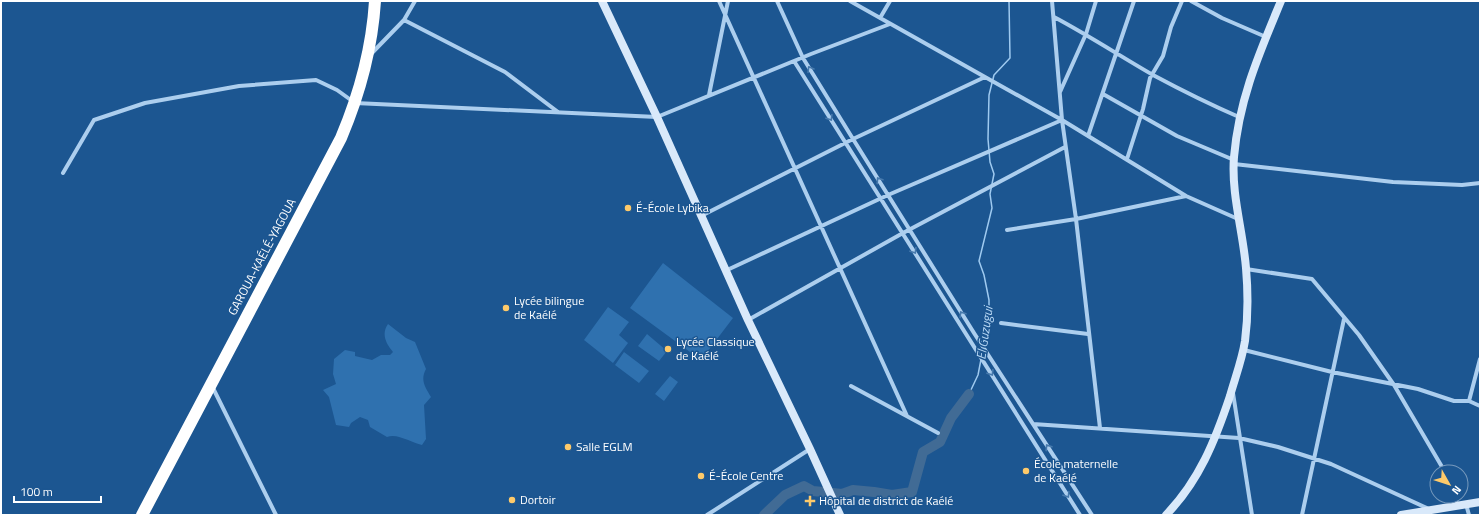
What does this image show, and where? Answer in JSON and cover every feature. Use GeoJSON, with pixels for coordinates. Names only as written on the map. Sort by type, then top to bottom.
{"type":"FeatureCollection","features":[{"type":"Feature","properties":{"kind":"highway","name":"GAROUA-KAÉLÉ-YAGOUA"},"geometry":{"type":"LineString","coordinates":[[142,515],[341,138],[355,103],[368,58],[373,29],[375,1]]}},
{"type":"Feature","properties":{"kind":"main road"},"geometry":{"type":"LineString","coordinates":[[602,1],[657,117],[725,271],[840,515]]}},
{"type":"Feature","properties":{"kind":"main road"},"geometry":{"type":"LineString","coordinates":[[1166,515],[1197,476],[1216,437],[1243,350],[1245,340],[1246,269],[1238,220],[1234,162],[1239,117],[1251,76],[1281,1]]}},
{"type":"Feature","properties":{"kind":"main road"},"geometry":{"type":"LineString","coordinates":[[1469,504],[1480,502]]}},
{"type":"Feature","properties":{"kind":"main road"},"geometry":{"type":"LineString","coordinates":[[1401,515],[1466,504]]}},
{"type":"Feature","properties":{"kind":"street"},"geometry":{"type":"LineString","coordinates":[[368,58],[404,20],[415,1]]}},
{"type":"Feature","properties":{"kind":"street"},"geometry":{"type":"LineString","coordinates":[[719,1],[907,416]]}},
{"type":"Feature","properties":{"kind":"street"},"geometry":{"type":"LineString","coordinates":[[709,95],[728,1]]}},
{"type":"Feature","properties":{"kind":"street"},"geometry":{"type":"LineString","coordinates":[[777,1],[803,58],[974,333],[1092,515]]}},
{"type":"Feature","properties":{"kind":"street"},"geometry":{"type":"LineString","coordinates":[[850,1],[1062,120],[1186,196],[1238,220]]}},
{"type":"Feature","properties":{"kind":"street"},"geometry":{"type":"LineString","coordinates":[[880,18],[890,1]]}},
{"type":"Feature","properties":{"kind":"street"},"geometry":{"type":"LineString","coordinates":[[1052,1],[1059,94],[1076,219],[1100,428]]}},
{"type":"Feature","properties":{"kind":"street"},"geometry":{"type":"LineString","coordinates":[[1059,94],[1086,34],[1096,1]]}},
{"type":"Feature","properties":{"kind":"street"},"geometry":{"type":"LineString","coordinates":[[1088,136],[1134,1]]}},
{"type":"Feature","properties":{"kind":"street"},"geometry":{"type":"LineString","coordinates":[[1127,159],[1152,74],[1163,56],[1171,27],[1182,1]]}},
{"type":"Feature","properties":{"kind":"street"},"geometry":{"type":"LineString","coordinates":[[1191,1],[1222,18],[1266,37]]}},
{"type":"Feature","properties":{"kind":"street"},"geometry":{"type":"LineString","coordinates":[[1054,17],[1086,34],[1152,74],[1191,95],[1239,117]]}},
{"type":"Feature","properties":{"kind":"street"},"geometry":{"type":"LineString","coordinates":[[404,20],[505,72],[559,113]]}},
{"type":"Feature","properties":{"kind":"street"},"geometry":{"type":"LineString","coordinates":[[63,173],[94,120],[145,103],[239,86],[316,80],[337,90],[355,103],[657,117],[794,61],[890,24]]}},
{"type":"Feature","properties":{"kind":"street"},"geometry":{"type":"LineString","coordinates":[[794,61],[1080,515]]}},
{"type":"Feature","properties":{"kind":"street"},"geometry":{"type":"LineString","coordinates":[[701,217],[853,139],[985,77]]}},
{"type":"Feature","properties":{"kind":"street"},"geometry":{"type":"LineString","coordinates":[[1103,94],[1140,116],[1196,145],[1234,162],[1393,182],[1462,185],[1480,183]]}},
{"type":"Feature","properties":{"kind":"street"},"geometry":{"type":"LineString","coordinates":[[725,271],[888,195],[1062,120]]}},
{"type":"Feature","properties":{"kind":"street"},"geometry":{"type":"LineString","coordinates":[[748,320],[903,233],[1065,147]]}},
{"type":"Feature","properties":{"kind":"street"},"geometry":{"type":"LineString","coordinates":[[1007,230],[1076,219],[1186,196]]}},
{"type":"Feature","properties":{"kind":"street"},"geometry":{"type":"LineString","coordinates":[[1246,269],[1310,278],[1359,335],[1394,385],[1440,464]]}},
{"type":"Feature","properties":{"kind":"street"},"geometry":{"type":"LineString","coordinates":[[1302,515],[1344,319]]}},
{"type":"Feature","properties":{"kind":"street"},"geometry":{"type":"LineString","coordinates":[[1001,323],[1088,334]]}},
{"type":"Feature","properties":{"kind":"street"},"geometry":{"type":"LineString","coordinates":[[1243,350],[1332,372],[1418,389],[1454,401],[1469,401],[1480,406]]}},
{"type":"Feature","properties":{"kind":"street"},"geometry":{"type":"LineString","coordinates":[[1469,401],[1480,359]]}},
{"type":"Feature","properties":{"kind":"street"},"geometry":{"type":"LineString","coordinates":[[211,384],[276,515]]}},
{"type":"Feature","properties":{"kind":"street"},"geometry":{"type":"LineString","coordinates":[[851,386],[938,433]]}},
{"type":"Feature","properties":{"kind":"street"},"geometry":{"type":"LineString","coordinates":[[1232,388],[1252,515]]}},
{"type":"Feature","properties":{"kind":"street"},"geometry":{"type":"LineString","coordinates":[[1033,424],[1239,438],[1278,447],[1314,459],[1364,478],[1430,510]]}},
{"type":"Feature","properties":{"kind":"street"},"geometry":{"type":"LineString","coordinates":[[707,515],[810,449]]}},
{"type":"Feature","properties":{"kind":"street"},"geometry":{"type":"LineString","coordinates":[[1466,504],[1469,515]]}},
{"type":"Feature","properties":{"kind":"shaded area"},"geometry":{"type":"Polygon","coordinates":[[[663,263],[733,318],[701,360],[630,308],[663,263]]]}},
{"type":"Feature","properties":{"kind":"shaded area"},"geometry":{"type":"Polygon","coordinates":[[[608,307],[629,322],[619,335],[628,343],[613,363],[584,340],[608,307]]]}},
{"type":"Feature","properties":{"kind":"shaded area"},"geometry":{"type":"Polygon","coordinates":[[[388,324],[406,338],[415,342],[426,369],[423,380],[431,397],[424,405],[426,439],[422,445],[396,436],[387,437],[370,427],[368,420],[360,417],[351,423],[349,427],[336,425],[329,397],[323,390],[336,384],[333,374],[334,359],[345,350],[355,352],[355,356],[372,360],[381,355],[390,355],[393,352],[385,339],[385,331],[388,324]]]}},
{"type":"Feature","properties":{"kind":"shaded area"},"geometry":{"type":"Polygon","coordinates":[[[647,334],[667,351],[659,361],[638,346],[647,334]]]}},
{"type":"Feature","properties":{"kind":"shaded area"},"geometry":{"type":"Polygon","coordinates":[[[624,352],[649,371],[639,383],[615,365],[624,352]]]}},
{"type":"Feature","properties":{"kind":"shaded area"},"geometry":{"type":"Polygon","coordinates":[[[670,376],[678,382],[664,401],[655,394],[670,376]]]}},
{"type":"Feature","properties":{"kind":"waterway","name":"El Guzugui"},"geometry":{"type":"LineString","coordinates":[[984,346],[989,318],[989,300],[984,275],[979,261],[992,208],[990,194],[994,174],[990,162],[988,139],[989,95],[994,75],[1010,58],[1009,1]]}},
{"type":"Feature","properties":{"kind":"waterway","name":"El Guzugui"},"geometry":{"type":"LineString","coordinates":[[969,394],[978,375],[983,349]]}},
{"type":"Feature","properties":{"kind":"waterway","name":"El Guzugui"},"geometry":{"type":"LineString","coordinates":[[764,515],[785,495],[804,486],[813,491],[842,494],[853,490],[892,495],[912,492],[923,452],[940,442],[951,418],[969,394]]}},
{"type":"Feature","properties":{"kind":"place","name":"É-École Lybika"},"geometry":{"type":"Point","coordinates":[628,208]}},
{"type":"Feature","properties":{"kind":"place","name":"Lycée bilingue de Kaélé"},"geometry":{"type":"Point","coordinates":[506,308]}},
{"type":"Feature","properties":{"kind":"place","name":"Lycée Classique de Kaélé"},"geometry":{"type":"Point","coordinates":[668,349]}},
{"type":"Feature","properties":{"kind":"place","name":"Salle EGLM"},"geometry":{"type":"Point","coordinates":[568,447]}},
{"type":"Feature","properties":{"kind":"place","name":"École maternelle de Kaélé"},"geometry":{"type":"Point","coordinates":[1026,471]}},
{"type":"Feature","properties":{"kind":"place","name":"É-École Centre"},"geometry":{"type":"Point","coordinates":[701,476]}},
{"type":"Feature","properties":{"kind":"place","name":"Dortoir"},"geometry":{"type":"Point","coordinates":[512,500]}},
{"type":"Feature","properties":{"kind":"place","name":"Hôpital de district de Kaélé"},"geometry":{"type":"Point","coordinates":[810,501]}}]}
